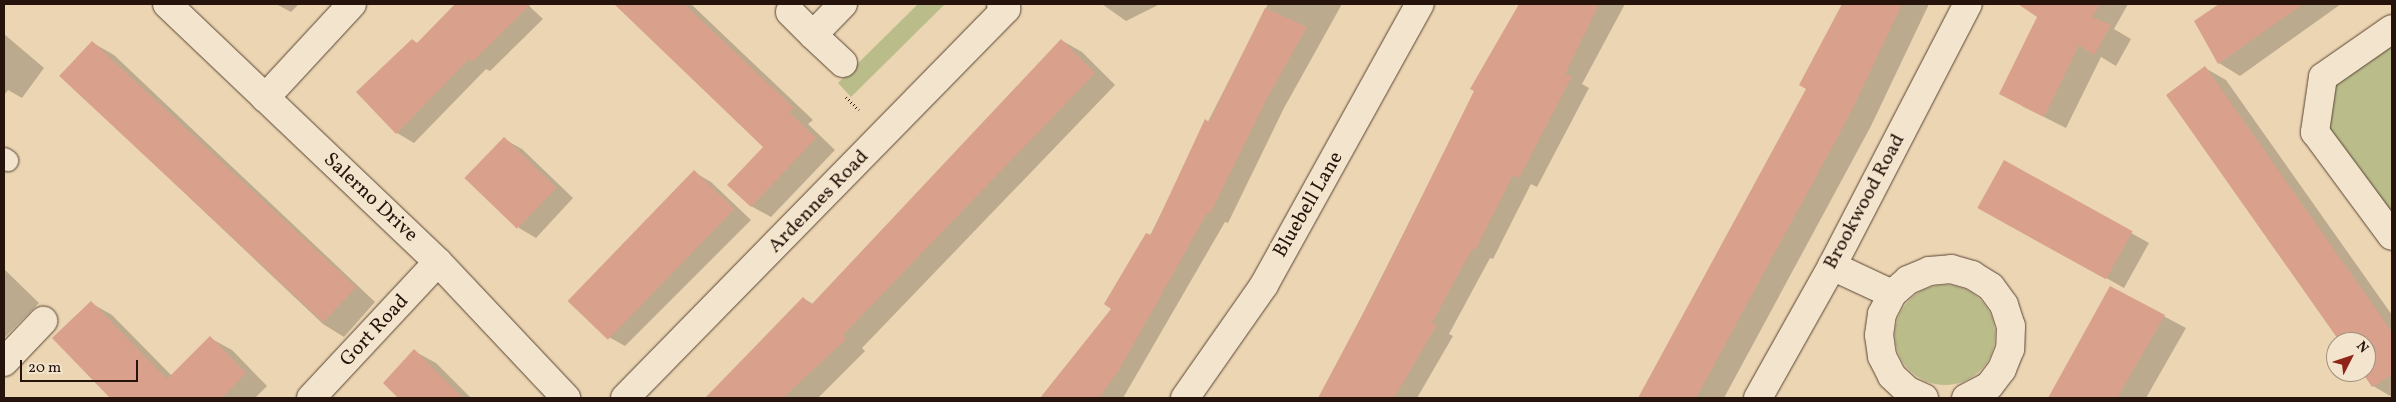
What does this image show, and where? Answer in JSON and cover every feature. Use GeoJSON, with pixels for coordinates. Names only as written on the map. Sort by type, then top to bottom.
{"type":"FeatureCollection","features":[{"type":"Feature","properties":{"kind":"street","name":"Salerno Drive"},"geometry":{"type":"LineString","coordinates":[[167,4],[438,262],[566,398]]}},
{"type":"Feature","properties":{"kind":"street"},"geometry":{"type":"LineString","coordinates":[[265,98],[352,4]]}},
{"type":"Feature","properties":{"kind":"street"},"geometry":{"type":"LineString","coordinates":[[813,35],[843,4]]}},
{"type":"Feature","properties":{"kind":"street","name":"Ardennes Road"},"geometry":{"type":"LineString","coordinates":[[625,398],[885,135],[1006,9],[1001,4]]}},
{"type":"Feature","properties":{"kind":"street","name":"Bluebell Lane"},"geometry":{"type":"LineString","coordinates":[[1185,398],[1249,306],[1291,239],[1420,4]]}},
{"type":"Feature","properties":{"kind":"street","name":"Brookwood Road"},"geometry":{"type":"LineString","coordinates":[[1758,398],[1832,266],[1968,4]]}},
{"type":"Feature","properties":{"kind":"street"},"geometry":{"type":"LineString","coordinates":[[790,12],[843,63]]}},
{"type":"Feature","properties":{"kind":"street"},"geometry":{"type":"LineString","coordinates":[[2392,29],[2323,77],[2315,132],[2392,236]]}},
{"type":"Feature","properties":{"kind":"street","name":"Gort Road"},"geometry":{"type":"LineString","coordinates":[[312,398],[438,262]]}},
{"type":"Feature","properties":{"kind":"street"},"geometry":{"type":"LineString","coordinates":[[1832,266],[1892,294]]}},
{"type":"Feature","properties":{"kind":"street"},"geometry":{"type":"LineString","coordinates":[[1924,398],[1908,391],[1892,376],[1882,356],[1878,335],[1882,314],[1892,294],[1908,280],[1929,271],[1951,269],[1972,275],[1991,287],[2004,305],[2011,326],[2010,349],[2002,369],[1989,386],[1966,398]]}},
{"type":"Feature","properties":{"kind":"street"},"geometry":{"type":"LineString","coordinates":[[4,362],[43,321]]}},
{"type":"Feature","properties":{"kind":"path"},"geometry":{"type":"LineString","coordinates":[[843,63],[835,87],[885,135]]}},
{"type":"Feature","properties":{"kind":"green space"},"geometry":{"type":"Polygon","coordinates":[[[918,4],[945,4],[851,97],[838,83],[918,4]]]}},
{"type":"Feature","properties":{"kind":"green space"},"geometry":{"type":"Polygon","coordinates":[[[2392,29],[2392,236],[2315,132],[2323,77],[2392,29]]]}},
{"type":"Feature","properties":{"kind":"green space"},"geometry":{"type":"Polygon","coordinates":[[[1945,285],[1964,289],[1980,300],[1991,316],[1995,335],[1991,354],[1980,370],[1964,381],[1945,385],[1926,381],[1910,370],[1899,354],[1895,335],[1899,316],[1910,300],[1926,289],[1945,285]]]}},
{"type":"Feature","properties":{"kind":"building"},"geometry":{"type":"Polygon","coordinates":[[[455,4],[531,4],[472,62],[469,59],[396,134],[356,92],[412,39],[417,43],[455,4]]]}},
{"type":"Feature","properties":{"kind":"building"},"geometry":{"type":"Polygon","coordinates":[[[614,4],[684,4],[794,108],[789,112],[816,138],[751,207],[727,185],[763,147],[614,4]]]}},
{"type":"Feature","properties":{"kind":"building"},"geometry":{"type":"Polygon","coordinates":[[[1519,4],[1599,4],[1565,74],[1572,76],[1519,178],[1513,175],[1475,250],[1472,249],[1432,323],[1437,325],[1394,398],[1318,398],[1375,291],[1474,91],[1470,89],[1519,4]]]}},
{"type":"Feature","properties":{"kind":"building"},"geometry":{"type":"Polygon","coordinates":[[[1842,4],[1902,4],[1850,114],[1696,398],[1638,398],[1806,89],[1799,85],[1842,4]]]}},
{"type":"Feature","properties":{"kind":"building"},"geometry":{"type":"Polygon","coordinates":[[[2018,4],[2100,4],[2092,17],[2111,25],[2094,55],[2079,45],[2044,117],[1999,94],[2037,17],[2018,4]]]}},
{"type":"Feature","properties":{"kind":"building"},"geometry":{"type":"Polygon","coordinates":[[[2219,4],[2303,4],[2218,64],[2194,21],[2219,4]]]}},
{"type":"Feature","properties":{"kind":"building"},"geometry":{"type":"Polygon","coordinates":[[[1265,8],[1307,27],[1267,98],[1210,214],[1207,213],[1119,370],[1099,398],[1040,398],[1111,309],[1104,304],[1146,233],[1151,235],[1205,119],[1209,122],[1265,8]]]}},
{"type":"Feature","properties":{"kind":"building"},"geometry":{"type":"Polygon","coordinates":[[[1061,39],[1095,73],[843,335],[846,339],[783,398],[705,398],[803,297],[811,305],[1061,39]]]}},
{"type":"Feature","properties":{"kind":"building"},"geometry":{"type":"Polygon","coordinates":[[[92,41],[356,287],[323,322],[59,76],[92,41]]]}},
{"type":"Feature","properties":{"kind":"building"},"geometry":{"type":"Polygon","coordinates":[[[2205,66],[2392,332],[2392,375],[2372,387],[2369,382],[2376,382],[2376,332],[2333,332],[2166,95],[2205,66]]]}},
{"type":"Feature","properties":{"kind":"building"},"geometry":{"type":"Polygon","coordinates":[[[504,137],[557,188],[517,229],[464,178],[504,137]]]}},
{"type":"Feature","properties":{"kind":"building"},"geometry":{"type":"Polygon","coordinates":[[[2004,160],[2133,231],[2106,279],[1977,208],[2004,160]]]}},
{"type":"Feature","properties":{"kind":"building"},"geometry":{"type":"Polygon","coordinates":[[[694,170],[734,209],[608,340],[568,301],[694,170]]]}},
{"type":"Feature","properties":{"kind":"building"},"geometry":{"type":"Polygon","coordinates":[[[2110,286],[2165,315],[2117,398],[2048,398],[2110,286]]]}},
{"type":"Feature","properties":{"kind":"building"},"geometry":{"type":"Polygon","coordinates":[[[91,301],[167,379],[210,336],[246,373],[222,398],[110,398],[52,338],[91,301]]]}},
{"type":"Feature","properties":{"kind":"building"},"geometry":{"type":"Polygon","coordinates":[[[414,349],[463,398],[398,398],[383,383],[414,349]]]}}]}
